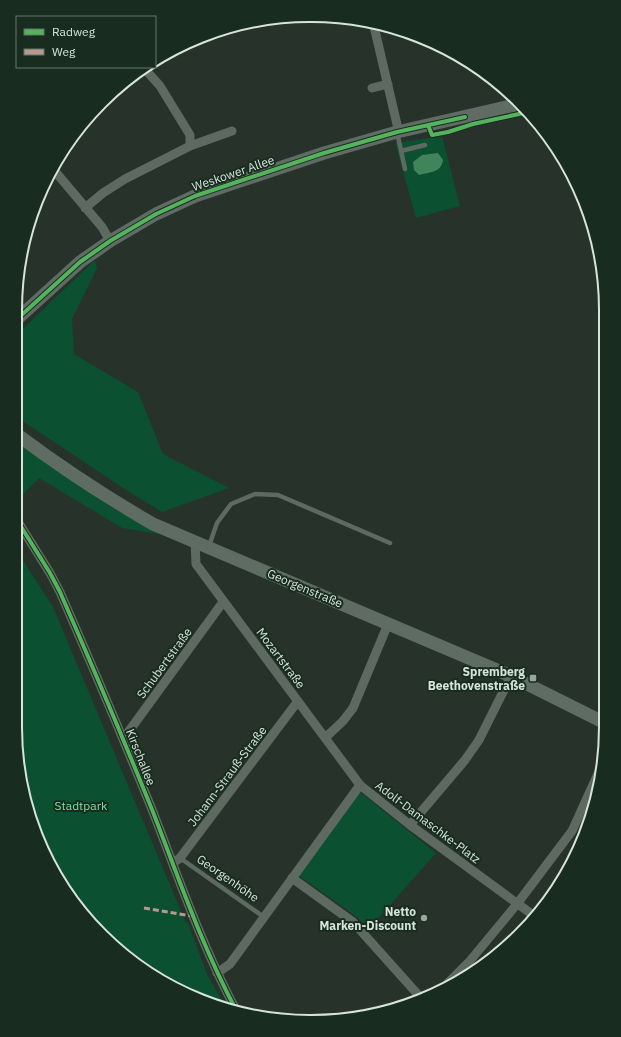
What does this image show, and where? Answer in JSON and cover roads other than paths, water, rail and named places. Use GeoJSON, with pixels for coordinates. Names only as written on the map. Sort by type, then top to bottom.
{"type":"FeatureCollection","features":[{"type":"Feature","properties":{"kind":"main road","name":"Weskower Allee"},"geometry":{"type":"LineString","coordinates":[[22,315],[80,262],[110,241],[156,214],[195,196],[324,153],[398,132],[514,105]]}},
{"type":"Feature","properties":{"kind":"main road","name":"Georgenstraße"},"geometry":{"type":"LineString","coordinates":[[22,438],[119,504],[153,524],[511,676],[599,721]]}},
{"type":"Feature","properties":{"kind":"street"},"geometry":{"type":"LineString","coordinates":[[375,30],[398,132]]}},
{"type":"Feature","properties":{"kind":"street"},"geometry":{"type":"LineString","coordinates":[[148,73],[160,86],[190,135],[190,146]]}},
{"type":"Feature","properties":{"kind":"street"},"geometry":{"type":"LineString","coordinates":[[372,88],[388,84]]}},
{"type":"Feature","properties":{"kind":"street"},"geometry":{"type":"LineString","coordinates":[[85,208],[103,193],[124,179],[190,146],[232,131]]}},
{"type":"Feature","properties":{"kind":"street"},"geometry":{"type":"LineString","coordinates":[[57,174],[102,227],[110,241]]}},
{"type":"Feature","properties":{"kind":"street","name":"Kirschallee"},"geometry":{"type":"LineString","coordinates":[[22,529],[60,592],[176,860],[192,916],[216,973],[233,1004]]}},
{"type":"Feature","properties":{"kind":"street","name":"Mozartstraße"},"geometry":{"type":"LineString","coordinates":[[195,542],[196,564],[360,785]]}},
{"type":"Feature","properties":{"kind":"street","name":"Schubertstraße"},"geometry":{"type":"LineString","coordinates":[[124,738],[223,602]]}},
{"type":"Feature","properties":{"kind":"street"},"geometry":{"type":"LineString","coordinates":[[325,738],[343,721],[353,708],[388,624]]}},
{"type":"Feature","properties":{"kind":"street"},"geometry":{"type":"LineString","coordinates":[[410,825],[465,760],[479,740],[511,676]]}},
{"type":"Feature","properties":{"kind":"street","name":"Johann-Strauß-Straße"},"geometry":{"type":"LineString","coordinates":[[176,860],[298,701]]}},
{"type":"Feature","properties":{"kind":"street","name":"Adolf-Damaschke-Platz"},"geometry":{"type":"LineString","coordinates":[[292,878],[360,785],[410,825],[530,913]]}},
{"type":"Feature","properties":{"kind":"street"},"geometry":{"type":"LineString","coordinates":[[455,976],[469,962],[517,904],[572,831],[592,786]]}},
{"type":"Feature","properties":{"kind":"street"},"geometry":{"type":"LineString","coordinates":[[292,878],[353,922],[417,995]]}},
{"type":"Feature","properties":{"kind":"street","name":"Georgenhöhe"},"geometry":{"type":"LineString","coordinates":[[216,973],[230,964],[292,878]]}},
{"type":"Feature","properties":{"kind":"lane"},"geometry":{"type":"LineString","coordinates":[[398,132],[405,169]]}},
{"type":"Feature","properties":{"kind":"lane"},"geometry":{"type":"LineString","coordinates":[[401,151],[425,145]]}},
{"type":"Feature","properties":{"kind":"lane"},"geometry":{"type":"LineString","coordinates":[[208,547],[216,522],[232,504],[255,494],[278,495],[390,543]]}},
{"type":"Feature","properties":{"kind":"lane","name":"Georgenhöhe"},"geometry":{"type":"LineString","coordinates":[[176,860],[264,918]]}},
{"type":"Feature","properties":{"kind":"place","name":"Spremberg Beethovenstraße"},"geometry":{"type":"Point","coordinates":[533,678]}},
{"type":"Feature","properties":{"kind":"place","name":"Netto Marken-Discount"},"geometry":{"type":"Point","coordinates":[424,918]}},
{"type":"Feature","properties":{"kind":"park label","name":"Stadtpark"},"geometry":{"type":"Point","coordinates":[81,805]}}]}
